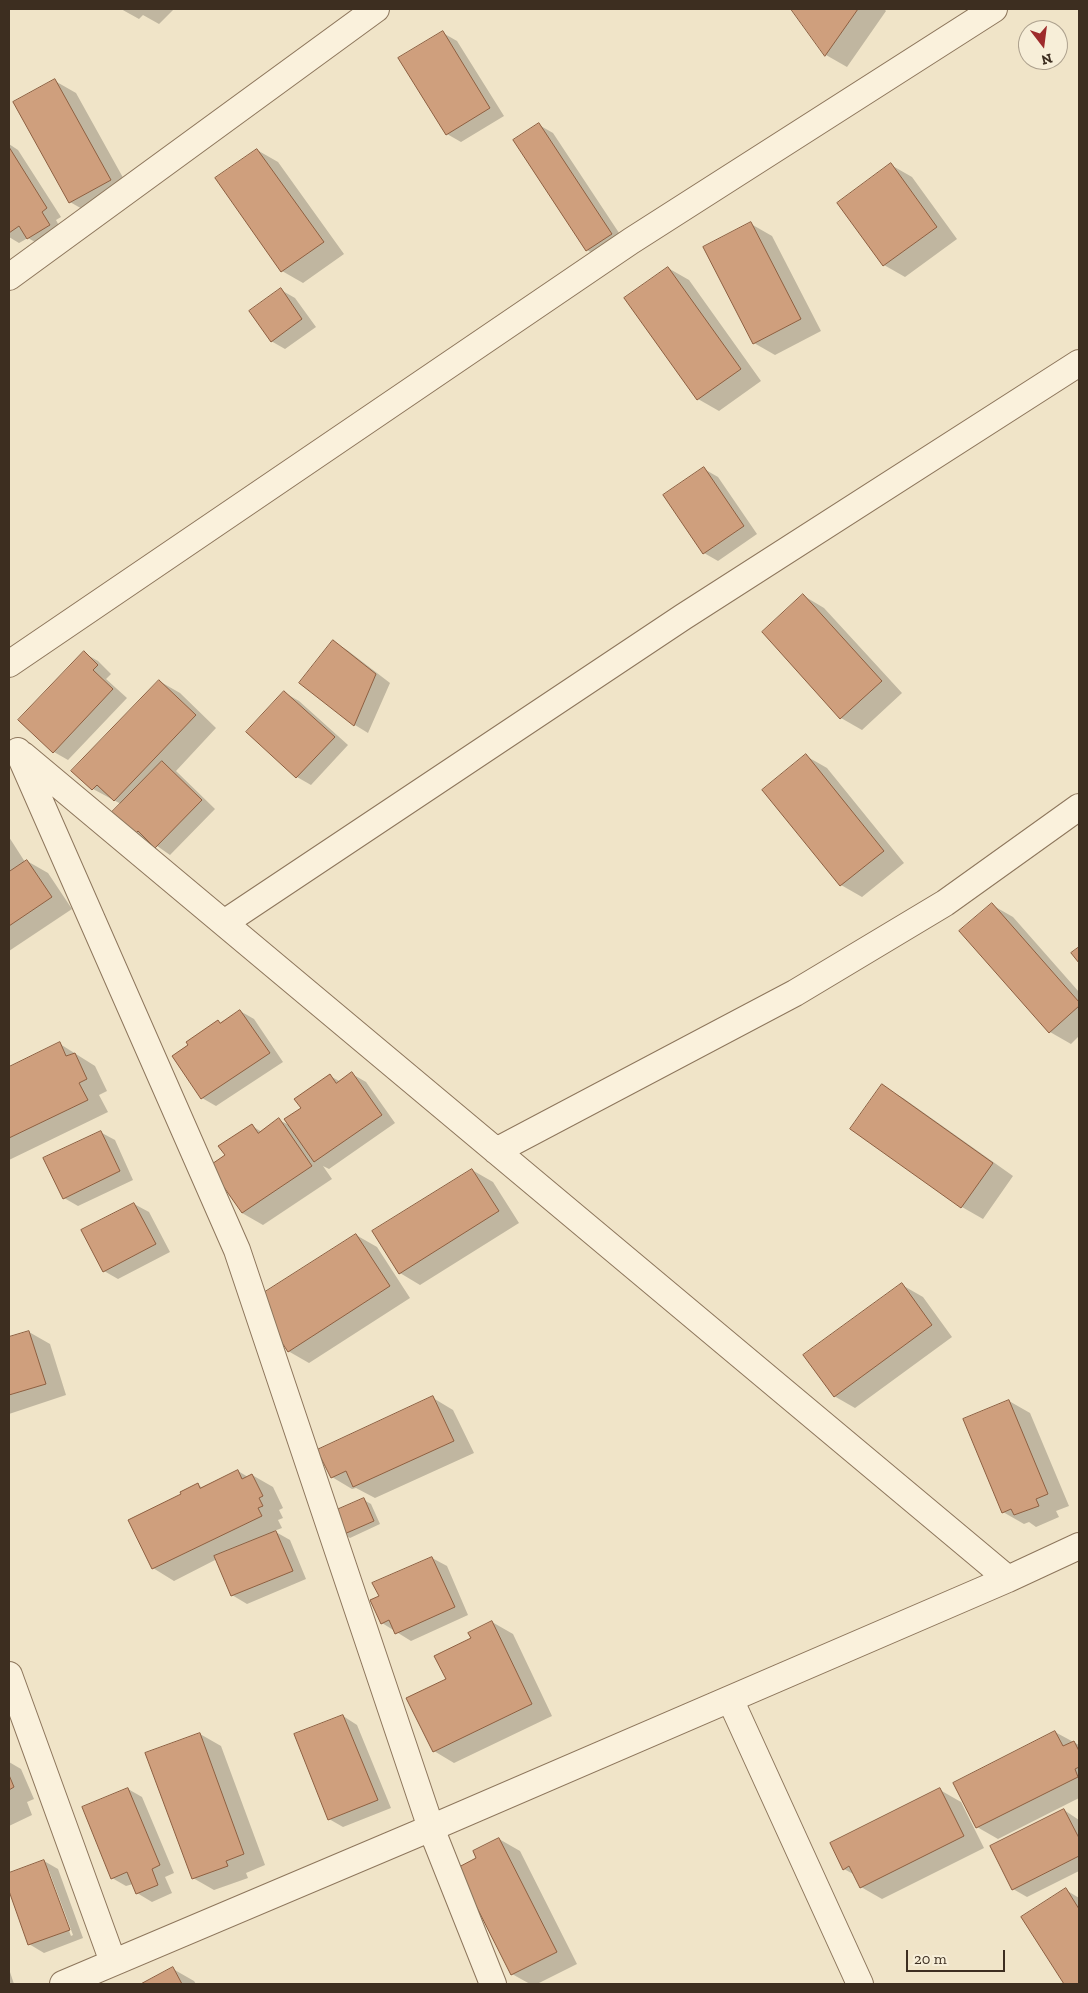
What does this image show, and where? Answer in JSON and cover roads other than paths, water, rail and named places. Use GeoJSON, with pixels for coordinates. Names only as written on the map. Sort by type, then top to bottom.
{"type":"FeatureCollection","features":[{"type":"Feature","properties":{"kind":"street"},"geometry":{"type":"LineString","coordinates":[[9,277],[376,9]]}},
{"type":"Feature","properties":{"kind":"street"},"geometry":{"type":"LineString","coordinates":[[9,664],[631,240],[994,9]]}},
{"type":"Feature","properties":{"kind":"street"},"geometry":{"type":"LineString","coordinates":[[224,923],[683,617],[1079,363]]}},
{"type":"Feature","properties":{"kind":"street"},"geometry":{"type":"LineString","coordinates":[[13,747],[1008,1579]]}},
{"type":"Feature","properties":{"kind":"street"},"geometry":{"type":"LineString","coordinates":[[13,747],[236,1250],[431,1828],[493,1984]]}},
{"type":"Feature","properties":{"kind":"street"},"geometry":{"type":"LineString","coordinates":[[496,1151],[795,993],[945,903],[1079,807]]}},
{"type":"Feature","properties":{"kind":"street"},"geometry":{"type":"LineString","coordinates":[[63,1984],[431,1828],[1008,1579],[1079,1546]]}},
{"type":"Feature","properties":{"kind":"street"},"geometry":{"type":"LineString","coordinates":[[9,1675],[113,1962]]}},
{"type":"Feature","properties":{"kind":"street"},"geometry":{"type":"LineString","coordinates":[[730,1699],[860,1984]]}}]}
